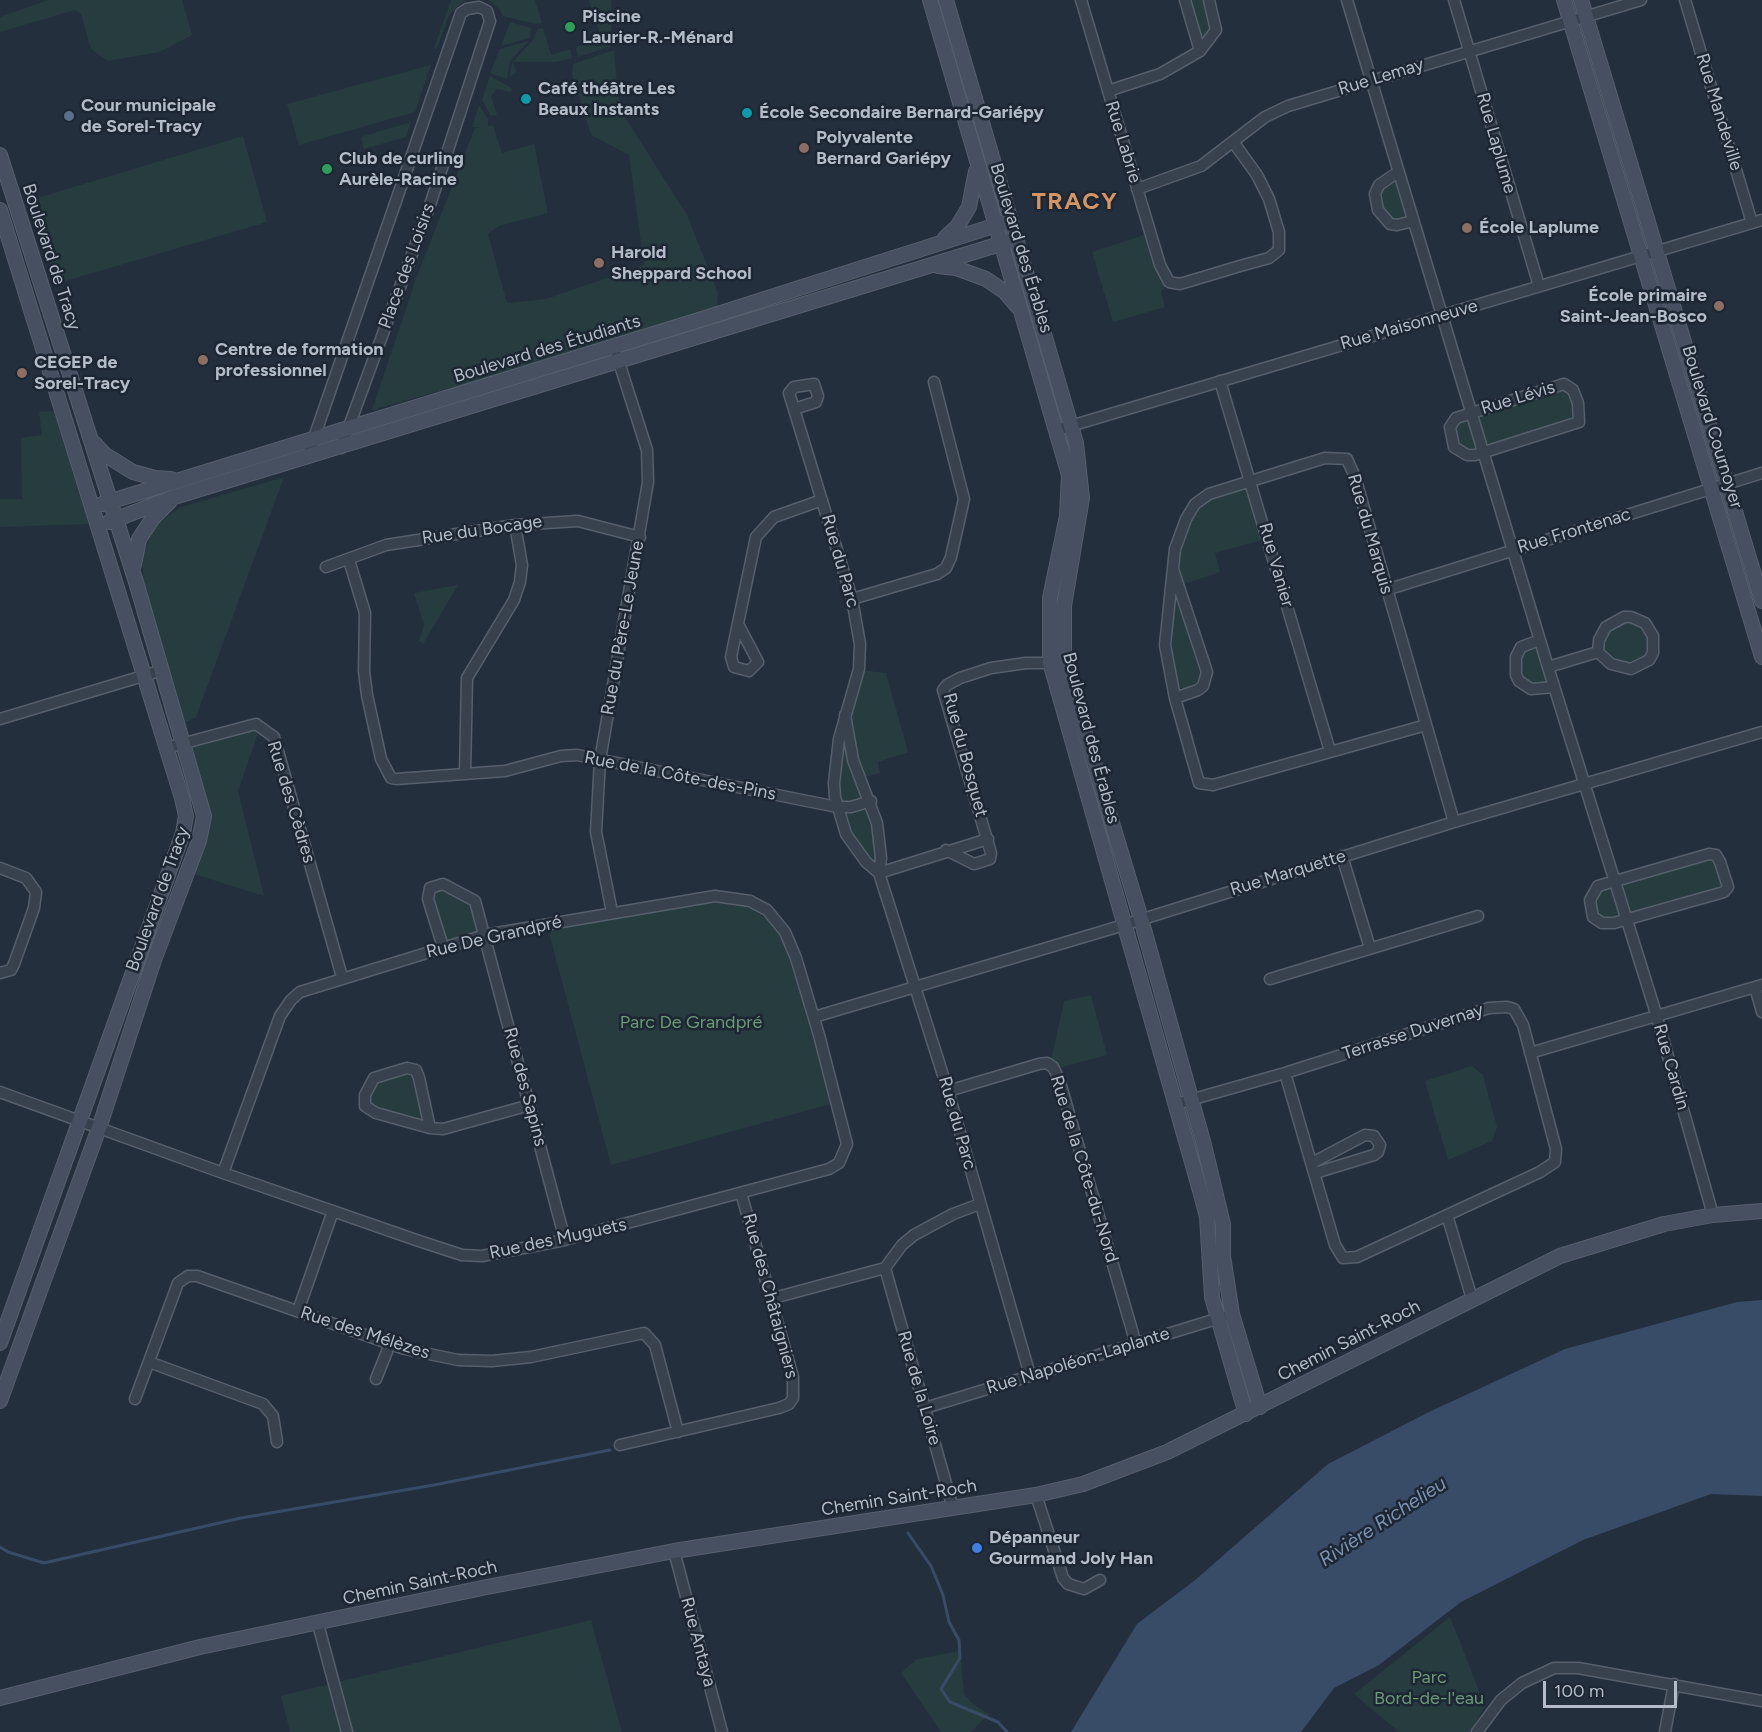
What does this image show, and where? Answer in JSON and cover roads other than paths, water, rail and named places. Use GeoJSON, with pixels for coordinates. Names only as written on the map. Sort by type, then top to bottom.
{"type":"FeatureCollection","features":[{"type":"Feature","properties":{"kind":"street","name":"Boulevard des Érables"},"geometry":{"type":"LineString","coordinates":[[930,0],[1057,430],[1070,489],[1050,598],[1050,662],[1207,1217],[1208,1266],[1217,1318],[1246,1414]]}},
{"type":"Feature","properties":{"kind":"street","name":"Boulevard des Érables"},"geometry":{"type":"LineString","coordinates":[[946,0],[1018,239],[1072,426],[1081,466],[1082,498],[1064,606],[1064,663],[1142,919],[1191,1099],[1223,1224],[1223,1256],[1232,1314],[1260,1407]]}},
{"type":"Feature","properties":{"kind":"street","name":"Rue Labrie"},"geometry":{"type":"LineString","coordinates":[[1081,0],[1160,265],[1169,282],[1180,284],[1269,258],[1279,250],[1278,232],[1269,199],[1257,175],[1234,143]]}},
{"type":"Feature","properties":{"kind":"street"},"geometry":{"type":"LineString","coordinates":[[1185,0],[1200,51]]}},
{"type":"Feature","properties":{"kind":"street"},"geometry":{"type":"LineString","coordinates":[[1108,91],[1160,74],[1200,51],[1216,30],[1209,0]]}},
{"type":"Feature","properties":{"kind":"street","name":"Rue Cardin"},"geometry":{"type":"LineString","coordinates":[[1347,0],[1554,687],[1656,1016],[1713,1215]]}},
{"type":"Feature","properties":{"kind":"street","name":"Rue Laplume"},"geometry":{"type":"LineString","coordinates":[[1454,0],[1539,286]]}},
{"type":"Feature","properties":{"kind":"street","name":"Boulevard Cournoyer"},"geometry":{"type":"LineString","coordinates":[[1564,0],[1762,657]]}},
{"type":"Feature","properties":{"kind":"street","name":"Boulevard Cournoyer"},"geometry":{"type":"LineString","coordinates":[[1581,0],[1762,601]]}},
{"type":"Feature","properties":{"kind":"street","name":"Rue Lemay"},"geometry":{"type":"LineString","coordinates":[[1137,189],[1194,170],[1234,143],[1265,117],[1281,109],[1370,80],[1641,0]]}},
{"type":"Feature","properties":{"kind":"street","name":"Rue Mandeville"},"geometry":{"type":"LineString","coordinates":[[1686,0],[1757,222]]}},
{"type":"Feature","properties":{"kind":"street","name":"Place des Loisirs"},"geometry":{"type":"LineString","coordinates":[[308,458],[461,13],[467,9],[479,7],[487,11],[490,21],[429,207],[341,448]]}},
{"type":"Feature","properties":{"kind":"street"},"geometry":{"type":"LineString","coordinates":[[939,243],[957,227],[969,207],[976,178],[973,151]]}},
{"type":"Feature","properties":{"kind":"street","name":"Boulevard de Tracy"},"geometry":{"type":"LineString","coordinates":[[0,155],[163,670],[202,802],[204,824],[99,1128],[0,1401]]}},
{"type":"Feature","properties":{"kind":"street"},"geometry":{"type":"LineString","coordinates":[[1398,172],[1379,185],[1375,194],[1378,210],[1390,224],[1413,221]]}},
{"type":"Feature","properties":{"kind":"street","name":"Boulevard de Tracy"},"geometry":{"type":"LineString","coordinates":[[0,210],[183,798],[185,824],[1,1341]]}},
{"type":"Feature","properties":{"kind":"street","name":"Boulevard des Étudiants"},"geometry":{"type":"LineString","coordinates":[[92,507],[615,347],[1012,220]]}},
{"type":"Feature","properties":{"kind":"street","name":"Rue Maisonneuve"},"geometry":{"type":"LineString","coordinates":[[1057,430],[1757,222]]}},
{"type":"Feature","properties":{"kind":"street","name":"Boulevard des Étudiants"},"geometry":{"type":"LineString","coordinates":[[98,525],[174,497],[341,448],[1018,239]]}},
{"type":"Feature","properties":{"kind":"street"},"geometry":{"type":"LineString","coordinates":[[930,267],[956,268],[986,279],[1012,299],[1022,315]]}},
{"type":"Feature","properties":{"kind":"street","name":"Rue du Père-Le Jeune"},"geometry":{"type":"LineString","coordinates":[[612,912],[596,832],[600,760],[648,482],[647,450],[615,347]]}},
{"type":"Feature","properties":{"kind":"street"},"geometry":{"type":"LineString","coordinates":[[55,384],[68,369]]}},
{"type":"Feature","properties":{"kind":"street","name":"Rue Vanier"},"geometry":{"type":"LineString","coordinates":[[1220,381],[1252,481],[1330,751]]}},
{"type":"Feature","properties":{"kind":"street"},"geometry":{"type":"LineString","coordinates":[[852,599],[937,574],[946,568],[951,557],[964,499],[934,382]]}},
{"type":"Feature","properties":{"kind":"street","name":"Rue Lévis"},"geometry":{"type":"LineString","coordinates":[[1471,412],[1564,384],[1573,390],[1578,403],[1579,422],[1484,453]]}},
{"type":"Feature","properties":{"kind":"street","name":"Rue du Parc"},"geometry":{"type":"LineString","coordinates":[[794,410],[852,599],[859,632],[859,669],[845,715],[834,776],[837,807],[846,834],[866,862],[879,873]]}},
{"type":"Feature","properties":{"kind":"street"},"geometry":{"type":"LineString","coordinates":[[1471,412],[1456,418],[1450,427],[1451,440],[1454,447],[1467,455],[1484,453]]}},
{"type":"Feature","properties":{"kind":"street"},"geometry":{"type":"LineString","coordinates":[[91,439],[104,454],[133,472],[155,478],[185,478]]}},
{"type":"Feature","properties":{"kind":"street","name":"Rue du Marquis"},"geometry":{"type":"LineString","coordinates":[[1426,725],[1213,785],[1203,785],[1196,778],[1175,698],[1165,645],[1172,566],[1178,540],[1195,504],[1209,494],[1325,458],[1347,459],[1355,477],[1454,822]]}},
{"type":"Feature","properties":{"kind":"street","name":"Rue Frontenac"},"geometry":{"type":"LineString","coordinates":[[1386,590],[1762,473]]}},
{"type":"Feature","properties":{"kind":"street"},"geometry":{"type":"LineString","coordinates":[[136,582],[133,562],[139,539],[153,518],[174,497]]}},
{"type":"Feature","properties":{"kind":"street"},"geometry":{"type":"LineString","coordinates":[[738,624],[753,547],[764,526],[782,513],[822,500]]}},
{"type":"Feature","properties":{"kind":"street","name":"Rue du Bocage"},"geometry":{"type":"LineString","coordinates":[[326,567],[386,545],[515,525],[578,521],[640,537]]}},
{"type":"Feature","properties":{"kind":"street"},"geometry":{"type":"LineString","coordinates":[[465,774],[466,678],[514,600],[520,582],[522,565],[515,525]]}},
{"type":"Feature","properties":{"kind":"street","name":"Rue de la Côte-des-Pins"},"geometry":{"type":"LineString","coordinates":[[348,560],[365,613],[364,670],[386,772],[396,780],[513,770],[568,755],[837,807],[851,807],[871,801]]}},
{"type":"Feature","properties":{"kind":"street"},"geometry":{"type":"LineString","coordinates":[[1172,566],[1207,672],[1198,690],[1175,698]]}},
{"type":"Feature","properties":{"kind":"street"},"geometry":{"type":"LineString","coordinates":[[1624,617],[1631,617],[1645,623],[1653,636],[1653,653],[1649,660],[1636,668],[1626,669],[1611,664],[1598,652],[1599,640],[1606,627],[1624,617]]}},
{"type":"Feature","properties":{"kind":"street"},"geometry":{"type":"LineString","coordinates":[[1540,640],[1521,646],[1516,657],[1516,675],[1519,681],[1531,689],[1554,687]]}},
{"type":"Feature","properties":{"kind":"street"},"geometry":{"type":"LineString","coordinates":[[1548,667],[1598,652]]}},
{"type":"Feature","properties":{"kind":"street","name":"Rue du Bosquet"},"geometry":{"type":"LineString","coordinates":[[946,850],[969,863],[981,863],[990,859],[988,839],[943,690],[960,678],[991,668],[1050,662],[1064,663]]}},
{"type":"Feature","properties":{"kind":"street"},"geometry":{"type":"LineString","coordinates":[[0,720],[163,670]]}},
{"type":"Feature","properties":{"kind":"street","name":"Rue du Parc"},"geometry":{"type":"LineString","coordinates":[[845,715],[853,760],[871,801],[880,840],[879,873],[948,1091],[1030,1375]]}},
{"type":"Feature","properties":{"kind":"street","name":"Rue des Cèdres"},"geometry":{"type":"LineString","coordinates":[[166,748],[256,724],[274,736],[342,977]]}},
{"type":"Feature","properties":{"kind":"street","name":"Rue Marquette"},"geometry":{"type":"LineString","coordinates":[[814,1017],[1124,925],[1454,822],[1762,732]]}},
{"type":"Feature","properties":{"kind":"street","name":"Rue du Bosquet"},"geometry":{"type":"LineString","coordinates":[[879,873],[946,850],[988,839]]}},
{"type":"Feature","properties":{"kind":"street"},"geometry":{"type":"LineString","coordinates":[[1709,854],[1716,855],[1728,887],[1724,892],[1627,920],[1606,924],[1597,921],[1590,910],[1590,900],[1595,889],[1615,880],[1709,854]]}},
{"type":"Feature","properties":{"kind":"street"},"geometry":{"type":"LineString","coordinates":[[1342,856],[1370,948]]}},
{"type":"Feature","properties":{"kind":"street"},"geometry":{"type":"LineString","coordinates":[[0,868],[26,878],[36,892],[34,908],[14,964],[11,970],[0,974]]}},
{"type":"Feature","properties":{"kind":"street","name":"Rue des Sapins"},"geometry":{"type":"LineString","coordinates":[[443,947],[428,898],[430,888],[443,884],[471,896],[475,901],[565,1240]]}},
{"type":"Feature","properties":{"kind":"street","name":"Rue De Grandpré"},"geometry":{"type":"LineString","coordinates":[[223,1173],[280,1016],[291,1000],[300,992],[342,977],[443,947],[485,936],[612,912],[704,896],[731,896],[750,901],[767,910],[785,932],[796,958],[814,1017]]}},
{"type":"Feature","properties":{"kind":"street"},"geometry":{"type":"LineString","coordinates":[[1270,979],[1478,916]]}},
{"type":"Feature","properties":{"kind":"street"},"geometry":{"type":"LineString","coordinates":[[144,941],[160,946]]}},
{"type":"Feature","properties":{"kind":"street"},"geometry":{"type":"LineString","coordinates":[[1530,1053],[1759,986],[1762,1011]]}},
{"type":"Feature","properties":{"kind":"street","name":"Terrasse Duvernay"},"geometry":{"type":"LineString","coordinates":[[1176,1104],[1286,1073],[1497,1006],[1514,1009],[1523,1025],[1556,1149],[1555,1162],[1540,1172],[1357,1257],[1343,1258],[1335,1245],[1286,1073]]}},
{"type":"Feature","properties":{"kind":"street","name":"Rue des Muguets"},"geometry":{"type":"LineString","coordinates":[[0,1092],[223,1173],[462,1255],[482,1256],[565,1240],[829,1169],[844,1154],[847,1144],[814,1017]]}},
{"type":"Feature","properties":{"kind":"street","name":"Rue de la Côte-du-Nord"},"geometry":{"type":"LineString","coordinates":[[948,1091],[1039,1064],[1047,1063],[1053,1067],[1059,1079],[1136,1344]]}},
{"type":"Feature","properties":{"kind":"street"},"geometry":{"type":"LineString","coordinates":[[430,1128],[416,1070],[407,1068],[374,1078],[363,1101],[369,1110],[430,1128],[443,1129],[530,1105]]}},
{"type":"Feature","properties":{"kind":"street"},"geometry":{"type":"LineString","coordinates":[[1365,1135],[1374,1136],[1380,1145],[1378,1152],[1374,1155],[1313,1168],[1365,1135]]}},
{"type":"Feature","properties":{"kind":"street","name":"Rue des Châtaigniers"},"geometry":{"type":"LineString","coordinates":[[620,1445],[779,1408],[789,1404],[793,1398],[793,1377],[741,1193]]}},
{"type":"Feature","properties":{"kind":"street"},"geometry":{"type":"LineString","coordinates":[[770,1299],[885,1268],[902,1245],[914,1235],[953,1214],[980,1204]]}},
{"type":"Feature","properties":{"kind":"street"},"geometry":{"type":"LineString","coordinates":[[298,1311],[333,1211]]}},
{"type":"Feature","properties":{"kind":"street","name":"Chemin Saint-Roch"},"geometry":{"type":"LineString","coordinates":[[0,1698],[200,1647],[482,1588],[675,1551],[1036,1495],[1083,1484],[1132,1468],[1246,1414],[1529,1270],[1582,1247],[1655,1226],[1713,1215],[1762,1211]]}},
{"type":"Feature","properties":{"kind":"street"},"geometry":{"type":"LineString","coordinates":[[1447,1215],[1472,1299]]}},
{"type":"Feature","properties":{"kind":"street","name":"Rue de la Loire"},"geometry":{"type":"LineString","coordinates":[[885,1268],[953,1508]]}},
{"type":"Feature","properties":{"kind":"street","name":"Rue des Mélèzes"},"geometry":{"type":"LineString","coordinates":[[135,1399],[178,1283],[188,1276],[229,1286],[390,1344],[443,1358],[492,1361],[531,1357],[644,1333],[655,1345],[678,1432]]}},
{"type":"Feature","properties":{"kind":"street","name":"Rue Napoléon-Laplante"},"geometry":{"type":"LineString","coordinates":[[925,1408],[1232,1314]]}},
{"type":"Feature","properties":{"kind":"street"},"geometry":{"type":"LineString","coordinates":[[1,1341],[20,1347]]}},
{"type":"Feature","properties":{"kind":"street"},"geometry":{"type":"LineString","coordinates":[[376,1379],[390,1344]]}},
{"type":"Feature","properties":{"kind":"street"},"geometry":{"type":"LineString","coordinates":[[149,1362],[263,1404],[273,1416],[277,1442]]}},
{"type":"Feature","properties":{"kind":"street"},"geometry":{"type":"LineString","coordinates":[[1036,1495],[1063,1578],[1068,1584],[1084,1589],[1100,1580]]}},
{"type":"Feature","properties":{"kind":"street","name":"Rue Antaya"},"geometry":{"type":"LineString","coordinates":[[675,1551],[722,1732]]}},
{"type":"Feature","properties":{"kind":"street"},"geometry":{"type":"LineString","coordinates":[[318,1624],[347,1732]]}},
{"type":"Feature","properties":{"kind":"street"},"geometry":{"type":"LineString","coordinates":[[1477,1732],[1501,1700],[1522,1683],[1554,1668],[1578,1668],[1762,1701]]}},
{"type":"Feature","properties":{"kind":"street"},"geometry":{"type":"LineString","coordinates":[[1665,1732],[1674,1684]]}},
{"type":"Feature","properties":{"kind":"water","name":"Rivière Richelieu"},"geometry":{"type":"Polygon","coordinates":[[[1762,1300],[1762,1496],[1711,1494],[1583,1540],[1461,1602],[1379,1665],[1334,1688],[1301,1732],[1071,1732],[1137,1624],[1194,1581],[1328,1464],[1429,1412],[1565,1349],[1737,1302],[1762,1300]]]}},
{"type":"Feature","properties":{"kind":"waterway"},"geometry":{"type":"LineString","coordinates":[[0,1547],[8,1552],[44,1563],[241,1518],[434,1485],[610,1450]]}},
{"type":"Feature","properties":{"kind":"waterway"},"geometry":{"type":"LineString","coordinates":[[908,1533],[931,1566],[943,1595],[949,1622],[959,1640],[960,1658],[941,1689],[950,1702],[998,1722],[1007,1732]]}},
{"type":"Feature","properties":{"kind":"place","name":"Piscine Laurier-R.-Ménard"},"geometry":{"type":"Point","coordinates":[570,27]}},
{"type":"Feature","properties":{"kind":"place","name":"Café théâtre Les Beaux Instants"},"geometry":{"type":"Point","coordinates":[526,99]}},
{"type":"Feature","properties":{"kind":"place","name":"École Secondaire Bernard-Gariépy"},"geometry":{"type":"Point","coordinates":[747,113]}},
{"type":"Feature","properties":{"kind":"place","name":"Cour municipale de Sorel-Tracy"},"geometry":{"type":"Point","coordinates":[69,116]}},
{"type":"Feature","properties":{"kind":"place","name":"Polyvalente Bernard Gariépy"},"geometry":{"type":"Point","coordinates":[804,148]}},
{"type":"Feature","properties":{"kind":"place","name":"Club de curling Aurèle-Racine"},"geometry":{"type":"Point","coordinates":[327,169]}},
{"type":"Feature","properties":{"kind":"place","name":"École Laplume"},"geometry":{"type":"Point","coordinates":[1467,228]}},
{"type":"Feature","properties":{"kind":"place","name":"Harold Sheppard School"},"geometry":{"type":"Point","coordinates":[599,263]}},
{"type":"Feature","properties":{"kind":"place","name":"École primaire Saint-Jean-Bosco"},"geometry":{"type":"Point","coordinates":[1719,306]}},
{"type":"Feature","properties":{"kind":"place","name":"Centre de formation professionnel"},"geometry":{"type":"Point","coordinates":[203,360]}},
{"type":"Feature","properties":{"kind":"place","name":"CEGEP de Sorel-Tracy"},"geometry":{"type":"Point","coordinates":[22,373]}},
{"type":"Feature","properties":{"kind":"place","name":"Dépanneur Gourmand Joly Han"},"geometry":{"type":"Point","coordinates":[977,1548]}},
{"type":"Feature","properties":{"kind":"district","name":"TRACY"},"geometry":{"type":"Point","coordinates":[1075,202]}},
{"type":"Feature","properties":{"kind":"park label","name":"Parc De Grandpré"},"geometry":{"type":"Point","coordinates":[691,1023]}},
{"type":"Feature","properties":{"kind":"park label","name":"Parc Bord-de-l'eau"},"geometry":{"type":"Point","coordinates":[1429,1688]}}]}
